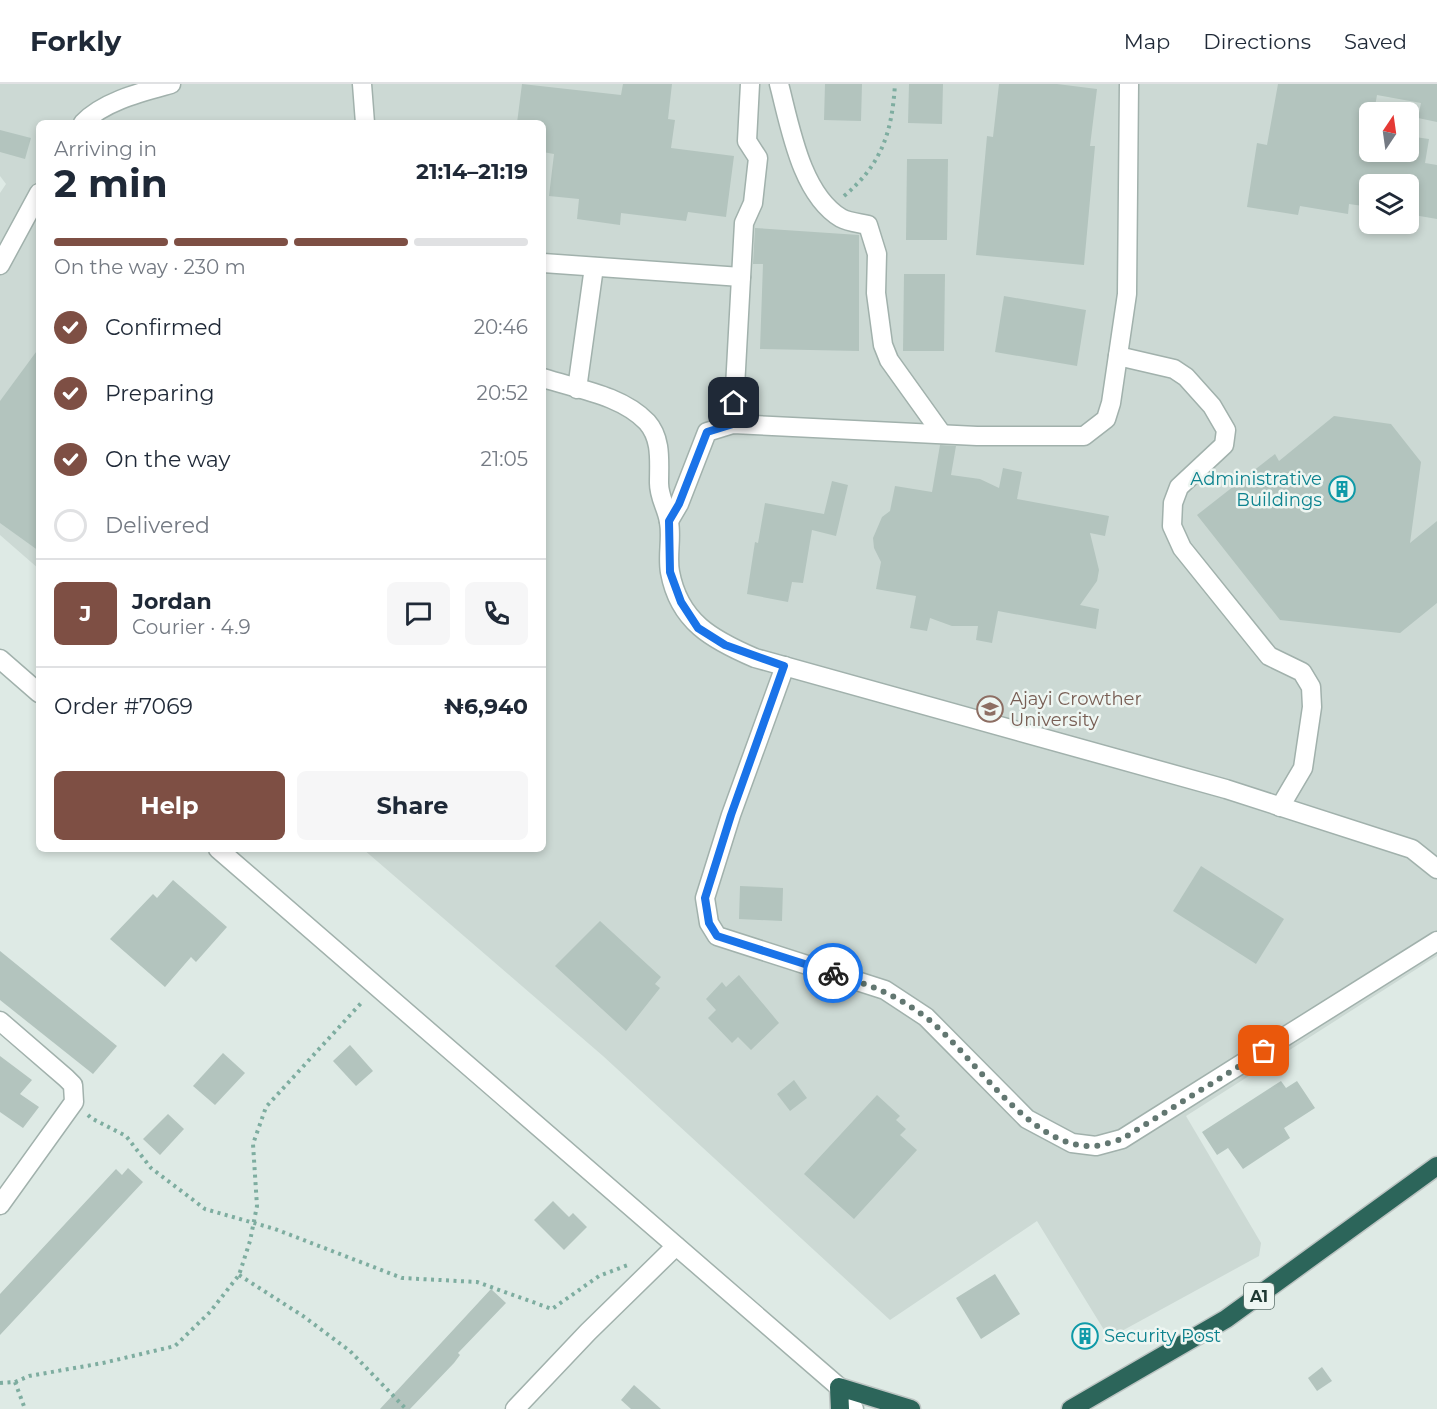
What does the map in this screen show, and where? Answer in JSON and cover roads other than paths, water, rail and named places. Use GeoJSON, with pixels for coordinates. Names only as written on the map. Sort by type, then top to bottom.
{"type":"FeatureCollection","features":[{"type":"Feature","properties":{"kind":"highway","name":"A1"},"geometry":{"type":"LineString","coordinates":[[1071,1409],[1226,1319],[1437,1166]]}},
{"type":"Feature","properties":{"kind":"highway"},"geometry":{"type":"LineString","coordinates":[[840,1409],[839,1387],[911,1409]]}},
{"type":"Feature","properties":{"kind":"street"},"geometry":{"type":"LineString","coordinates":[[86,120],[89,116],[134,94],[171,84]]}},
{"type":"Feature","properties":{"kind":"street"},"geometry":{"type":"LineString","coordinates":[[362,84],[365,120]]}},
{"type":"Feature","properties":{"kind":"street"},"geometry":{"type":"LineString","coordinates":[[733,424],[744,223],[753,203],[758,158],[747,141],[750,84]]}},
{"type":"Feature","properties":{"kind":"street"},"geometry":{"type":"LineString","coordinates":[[779,84],[802,167],[829,208],[843,219],[868,225],[877,254],[876,293],[883,345],[889,360],[942,434]]}},
{"type":"Feature","properties":{"kind":"street"},"geometry":{"type":"LineString","coordinates":[[669,521],[679,504],[707,432],[733,424],[942,434],[1084,436],[1100,425],[1109,412],[1127,294],[1129,84]]}},
{"type":"Feature","properties":{"kind":"street"},"geometry":{"type":"LineString","coordinates":[[0,265],[36,199]]}},
{"type":"Feature","properties":{"kind":"street"},"geometry":{"type":"LineString","coordinates":[[546,263],[741,277]]}},
{"type":"Feature","properties":{"kind":"street"},"geometry":{"type":"LineString","coordinates":[[577,389],[594,267]]}},
{"type":"Feature","properties":{"kind":"street"},"geometry":{"type":"LineString","coordinates":[[1118,356],[1174,369],[1186,377],[1212,406],[1226,430],[1224,445],[1179,486],[1173,503],[1172,526],[1182,548],[1269,656],[1302,672],[1311,687],[1312,707],[1303,768],[1280,807]]}},
{"type":"Feature","properties":{"kind":"street"},"geometry":{"type":"LineString","coordinates":[[546,379],[617,401],[646,421],[658,438],[659,497],[669,521],[670,572],[681,602],[698,628],[725,645],[784,666],[1280,807],[1413,849],[1437,869]]}},
{"type":"Feature","properties":{"kind":"street"},"geometry":{"type":"LineString","coordinates":[[0,659],[36,690]]}},
{"type":"Feature","properties":{"kind":"street"},"geometry":{"type":"LineString","coordinates":[[784,666],[731,815],[705,898],[709,923],[717,936],[885,990],[926,1017],[1027,1119],[1072,1143],[1096,1146],[1122,1139],[1437,941]]}},
{"type":"Feature","properties":{"kind":"street"},"geometry":{"type":"LineString","coordinates":[[221,852],[839,1387],[854,1409]]}},
{"type":"Feature","properties":{"kind":"street"},"geometry":{"type":"LineString","coordinates":[[0,1021],[66,1078],[73,1085],[75,1093],[69,1110],[35,1153],[0,1205]]}},
{"type":"Feature","properties":{"kind":"street"},"geometry":{"type":"LineString","coordinates":[[515,1409],[676,1246]]}},
{"type":"Feature","properties":{"kind":"place","name":"Administrative Buildings"},"geometry":{"type":"Point","coordinates":[1342,489]}},
{"type":"Feature","properties":{"kind":"place","name":"Ajayi Crowther University"},"geometry":{"type":"Point","coordinates":[990,709]}},
{"type":"Feature","properties":{"kind":"place","name":"Security Post"},"geometry":{"type":"Point","coordinates":[1085,1336]}}]}
